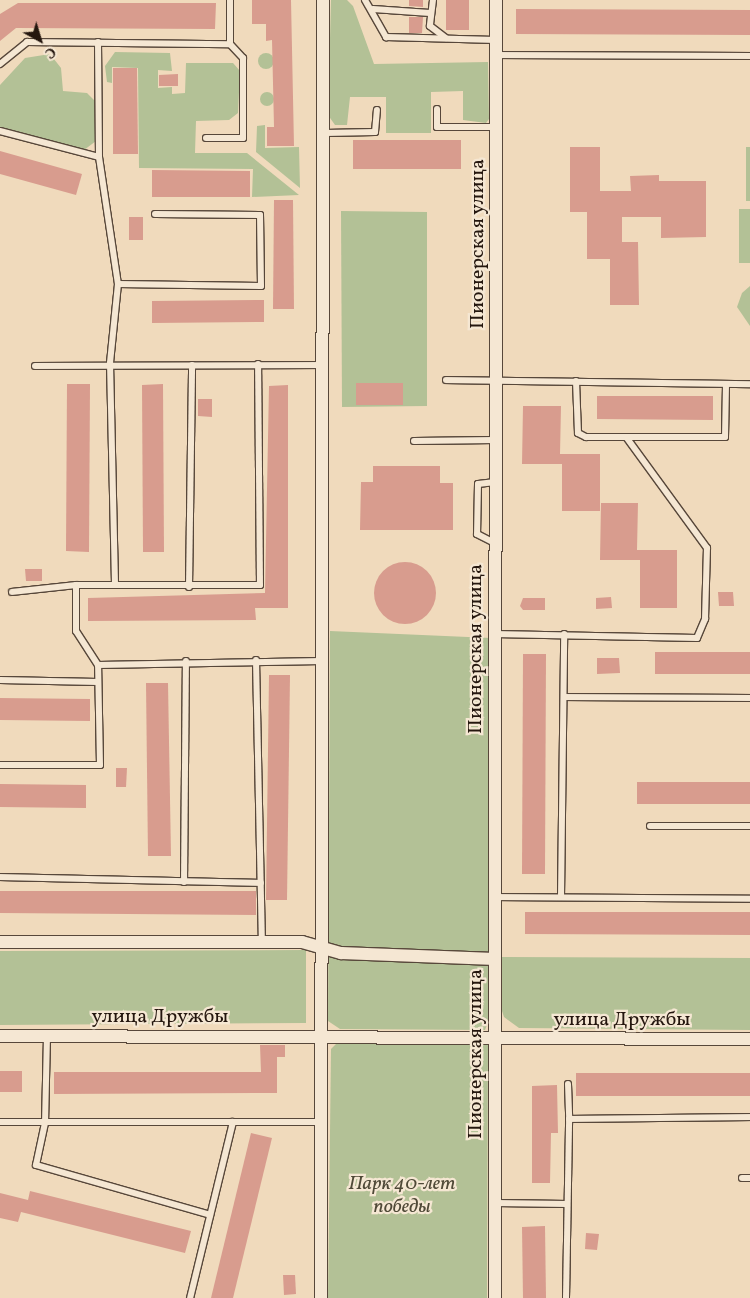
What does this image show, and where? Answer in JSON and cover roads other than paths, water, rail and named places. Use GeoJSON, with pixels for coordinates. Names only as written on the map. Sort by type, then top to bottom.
{"type":"FeatureCollection","features":[{"type":"Feature","properties":{"kind":"street"},"geometry":{"type":"LineString","coordinates":[[322,1298],[322,1122],[318,947],[324,661],[326,133],[323,0]]}},
{"type":"Feature","properties":{"kind":"street","name":"Пионерская улица"},"geometry":{"type":"LineString","coordinates":[[495,1298],[494,380],[499,278],[496,0]]}},
{"type":"Feature","properties":{"kind":"street"},"geometry":{"type":"LineString","coordinates":[[0,942],[262,941],[318,947],[341,953],[494,959]]}},
{"type":"Feature","properties":{"kind":"street","name":"улица Дружбы"},"geometry":{"type":"LineString","coordinates":[[0,1036],[750,1039]]}},
{"type":"Feature","properties":{"kind":"lane"},"geometry":{"type":"LineString","coordinates":[[206,138],[243,138],[243,58],[230,44],[230,0]]}},
{"type":"Feature","properties":{"kind":"lane"},"geometry":{"type":"LineString","coordinates":[[365,0],[373,9],[386,37],[496,40]]}},
{"type":"Feature","properties":{"kind":"lane"},"geometry":{"type":"LineString","coordinates":[[433,0],[430,13],[434,32],[449,40]]}},
{"type":"Feature","properties":{"kind":"lane"},"geometry":{"type":"LineString","coordinates":[[373,9],[430,13]]}},
{"type":"Feature","properties":{"kind":"lane"},"geometry":{"type":"LineString","coordinates":[[0,64],[27,42],[230,44]]}},
{"type":"Feature","properties":{"kind":"lane"},"geometry":{"type":"LineString","coordinates":[[98,42],[99,157],[118,284],[110,363],[115,583]]}},
{"type":"Feature","properties":{"kind":"lane"},"geometry":{"type":"LineString","coordinates":[[496,55],[750,56]]}},
{"type":"Feature","properties":{"kind":"lane"},"geometry":{"type":"LineString","coordinates":[[437,109],[437,128],[497,127]]}},
{"type":"Feature","properties":{"kind":"lane"},"geometry":{"type":"LineString","coordinates":[[326,133],[375,132],[377,110]]}},
{"type":"Feature","properties":{"kind":"lane"},"geometry":{"type":"LineString","coordinates":[[0,131],[99,157]]}},
{"type":"Feature","properties":{"kind":"lane"},"geometry":{"type":"LineString","coordinates":[[118,284],[261,286],[260,215],[155,214]]}},
{"type":"Feature","properties":{"kind":"lane"},"geometry":{"type":"LineString","coordinates":[[35,366],[110,363],[192,366],[258,364],[325,365]]}},
{"type":"Feature","properties":{"kind":"lane"},"geometry":{"type":"LineString","coordinates":[[12,592],[115,583],[190,587],[260,585],[258,364]]}},
{"type":"Feature","properties":{"kind":"lane"},"geometry":{"type":"LineString","coordinates":[[190,587],[192,366]]}},
{"type":"Feature","properties":{"kind":"lane"},"geometry":{"type":"LineString","coordinates":[[446,380],[750,384]]}},
{"type":"Feature","properties":{"kind":"lane"},"geometry":{"type":"LineString","coordinates":[[576,381],[578,433],[586,437],[725,437],[726,384]]}},
{"type":"Feature","properties":{"kind":"lane"},"geometry":{"type":"LineString","coordinates":[[494,634],[697,638],[705,620],[707,548],[626,437]]}},
{"type":"Feature","properties":{"kind":"lane"},"geometry":{"type":"LineString","coordinates":[[414,441],[494,440]]}},
{"type":"Feature","properties":{"kind":"lane"},"geometry":{"type":"LineString","coordinates":[[495,482],[478,484],[477,534],[495,543]]}},
{"type":"Feature","properties":{"kind":"lane"},"geometry":{"type":"LineString","coordinates":[[0,765],[100,764],[98,665],[76,631],[76,586]]}},
{"type":"Feature","properties":{"kind":"lane"},"geometry":{"type":"LineString","coordinates":[[561,897],[564,634]]}},
{"type":"Feature","properties":{"kind":"lane"},"geometry":{"type":"LineString","coordinates":[[256,660],[262,941]]}},
{"type":"Feature","properties":{"kind":"lane"},"geometry":{"type":"LineString","coordinates":[[98,665],[186,661],[324,661]]}},
{"type":"Feature","properties":{"kind":"lane"},"geometry":{"type":"LineString","coordinates":[[184,882],[186,661]]}},
{"type":"Feature","properties":{"kind":"lane"},"geometry":{"type":"LineString","coordinates":[[0,680],[98,682]]}},
{"type":"Feature","properties":{"kind":"lane"},"geometry":{"type":"LineString","coordinates":[[564,697],[750,698]]}},
{"type":"Feature","properties":{"kind":"lane"},"geometry":{"type":"LineString","coordinates":[[650,826],[750,826]]}},
{"type":"Feature","properties":{"kind":"lane"},"geometry":{"type":"LineString","coordinates":[[0,877],[261,883]]}},
{"type":"Feature","properties":{"kind":"lane"},"geometry":{"type":"LineString","coordinates":[[494,896],[750,899]]}},
{"type":"Feature","properties":{"kind":"lane"},"geometry":{"type":"LineString","coordinates":[[47,1036],[45,1123],[36,1165],[210,1215]]}},
{"type":"Feature","properties":{"kind":"lane"},"geometry":{"type":"LineString","coordinates":[[566,1298],[568,1084]]}},
{"type":"Feature","properties":{"kind":"lane"},"geometry":{"type":"LineString","coordinates":[[569,1119],[750,1117]]}},
{"type":"Feature","properties":{"kind":"lane"},"geometry":{"type":"LineString","coordinates":[[0,1122],[322,1122]]}},
{"type":"Feature","properties":{"kind":"lane"},"geometry":{"type":"LineString","coordinates":[[190,1298],[233,1122]]}},
{"type":"Feature","properties":{"kind":"lane"},"geometry":{"type":"LineString","coordinates":[[742,1178],[750,1178]]}},
{"type":"Feature","properties":{"kind":"lane"},"geometry":{"type":"LineString","coordinates":[[495,1203],[567,1204]]}},
{"type":"Feature","properties":{"kind":"park label","name":"Парк 40-лет победы"},"geometry":{"type":"Point","coordinates":[402,1196]}}]}
